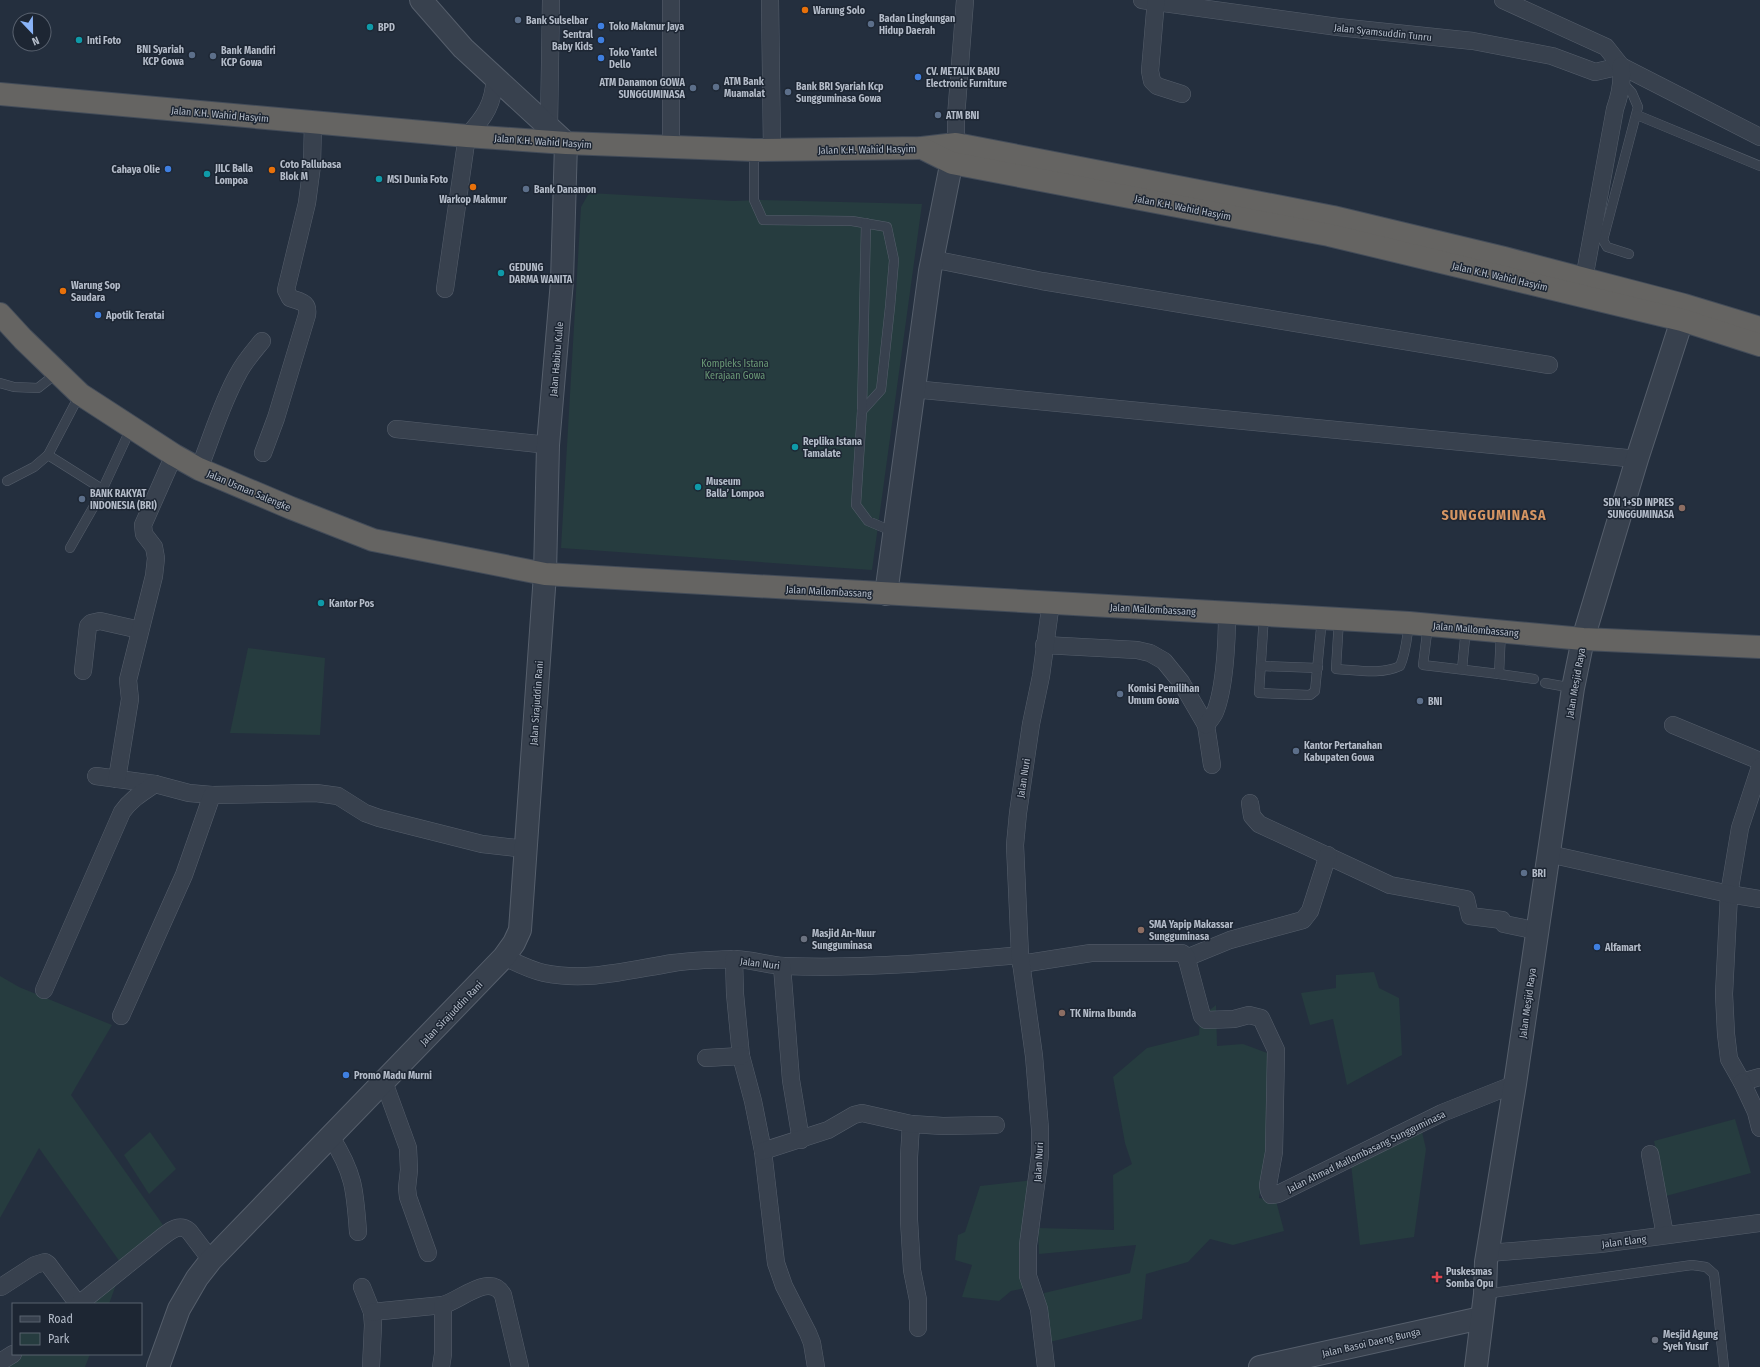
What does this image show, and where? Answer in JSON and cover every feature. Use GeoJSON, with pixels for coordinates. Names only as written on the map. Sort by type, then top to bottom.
{"type":"FeatureCollection","features":[{"type":"Feature","properties":{"kind":"highway","name":"Jalan K.H. Wahid Hasyim"},"geometry":{"type":"LineString","coordinates":[[0,94],[466,136],[566,143],[763,150],[922,148],[1333,218],[1584,279],[1684,305],[1760,328]]}},
{"type":"Feature","properties":{"kind":"highway","name":"Jalan K.H. Wahid Hasyim"},"geometry":{"type":"LineString","coordinates":[[954,154],[1329,235],[1682,320],[1760,345]]}},
{"type":"Feature","properties":{"kind":"highway","name":"Jalan Usman Salengke"},"geometry":{"type":"LineString","coordinates":[[0,314],[57,373],[80,394],[131,428],[199,469],[291,508],[373,540],[545,574]]}},
{"type":"Feature","properties":{"kind":"highway","name":"Jalan Mallombassang"},"geometry":{"type":"LineString","coordinates":[[545,574],[1051,602],[1227,628],[1264,623],[1417,631],[1501,641],[1583,639],[1760,647]]}},
{"type":"Feature","properties":{"kind":"street"},"geometry":{"type":"LineString","coordinates":[[421,0],[463,48],[566,143]]}},
{"type":"Feature","properties":{"kind":"street"},"geometry":{"type":"LineString","coordinates":[[549,126],[551,0]]}},
{"type":"Feature","properties":{"kind":"street"},"geometry":{"type":"LineString","coordinates":[[671,147],[672,0]]}},
{"type":"Feature","properties":{"kind":"street"},"geometry":{"type":"LineString","coordinates":[[763,150],[770,0]]}},
{"type":"Feature","properties":{"kind":"street"},"geometry":{"type":"LineString","coordinates":[[886,594],[932,259],[954,154],[965,0]]}},
{"type":"Feature","properties":{"kind":"street"},"geometry":{"type":"LineString","coordinates":[[1503,0],[1606,47],[1621,74],[1760,137]]}},
{"type":"Feature","properties":{"kind":"street"},"geometry":{"type":"LineString","coordinates":[[1151,1],[1151,79],[1157,86],[1182,94]]}},
{"type":"Feature","properties":{"kind":"street","name":"Jalan Syamsuddin Tunru"},"geometry":{"type":"LineString","coordinates":[[1151,1],[1338,27],[1473,41],[1552,56],[1595,72],[1621,74]]}},
{"type":"Feature","properties":{"kind":"street"},"geometry":{"type":"LineString","coordinates":[[1584,279],[1621,74]]}},
{"type":"Feature","properties":{"kind":"street"},"geometry":{"type":"LineString","coordinates":[[445,289],[466,136],[479,123],[489,108],[495,91],[495,76]]}},
{"type":"Feature","properties":{"kind":"street"},"geometry":{"type":"LineString","coordinates":[[263,452],[276,418],[308,315],[307,305],[304,302],[290,298],[286,290],[307,203],[312,165],[314,122]]}},
{"type":"Feature","properties":{"kind":"street","name":"Jalan Habibu Kulle"},"geometry":{"type":"LineString","coordinates":[[545,574],[548,445],[562,281],[566,143]]}},
{"type":"Feature","properties":{"kind":"street"},"geometry":{"type":"LineString","coordinates":[[932,259],[1042,281],[1549,365]]}},
{"type":"Feature","properties":{"kind":"street","name":"Jalan Mesjid Raya"},"geometry":{"type":"LineString","coordinates":[[1476,1367],[1485,1294],[1488,1253],[1515,1084],[1573,688],[1583,639],[1637,459],[1682,320]]}},
{"type":"Feature","properties":{"kind":"street"},"geometry":{"type":"LineString","coordinates":[[199,469],[214,433],[225,399],[238,373],[262,341]]}},
{"type":"Feature","properties":{"kind":"street"},"geometry":{"type":"LineString","coordinates":[[913,389],[1637,459]]}},
{"type":"Feature","properties":{"kind":"street"},"geometry":{"type":"LineString","coordinates":[[396,430],[444,433],[548,445]]}},
{"type":"Feature","properties":{"kind":"street"},"geometry":{"type":"LineString","coordinates":[[117,779],[130,699],[128,680],[154,576],[156,558],[154,547],[144,534],[143,525],[174,455]]}},
{"type":"Feature","properties":{"kind":"street","name":"Jalan Sirajuddin Rani"},"geometry":{"type":"LineString","coordinates":[[158,1367],[179,1309],[197,1278],[211,1260],[504,957],[514,943],[520,930],[522,918],[525,849],[545,574]]}},
{"type":"Feature","properties":{"kind":"street","name":"Jalan Nuri"},"geometry":{"type":"LineString","coordinates":[[1046,1367],[1039,1309],[1028,1276],[1028,1245],[1038,1179],[1040,1148],[1034,1056],[1021,959],[1015,845],[1018,813],[1031,724],[1041,676],[1051,602]]}},
{"type":"Feature","properties":{"kind":"street"},"geometry":{"type":"LineString","coordinates":[[83,671],[88,626],[91,623],[100,621],[140,630]]}},
{"type":"Feature","properties":{"kind":"street"},"geometry":{"type":"LineString","coordinates":[[1206,725],[1214,714],[1218,702],[1227,628]]}},
{"type":"Feature","properties":{"kind":"street"},"geometry":{"type":"LineString","coordinates":[[1044,645],[1137,650],[1150,653],[1164,661],[1181,682],[1206,725],[1212,765]]}},
{"type":"Feature","properties":{"kind":"street"},"geometry":{"type":"LineString","coordinates":[[1673,725],[1760,761]]}},
{"type":"Feature","properties":{"kind":"street"},"geometry":{"type":"LineString","coordinates":[[1760,767],[1740,828],[1729,894],[1724,994],[1729,1059],[1756,1112],[1760,1128]]}},
{"type":"Feature","properties":{"kind":"street"},"geometry":{"type":"LineString","coordinates":[[96,776],[155,784],[189,793],[212,795],[316,792],[338,796],[365,812],[379,818],[482,844],[525,849]]}},
{"type":"Feature","properties":{"kind":"street"},"geometry":{"type":"LineString","coordinates":[[44,990],[122,812],[134,797],[155,784]]}},
{"type":"Feature","properties":{"kind":"street"},"geometry":{"type":"LineString","coordinates":[[121,1016],[184,875],[212,795]]}},
{"type":"Feature","properties":{"kind":"street"},"geometry":{"type":"LineString","coordinates":[[1250,803],[1252,816],[1259,824],[1328,855],[1390,886],[1466,899],[1470,916],[1502,920],[1504,924],[1538,931]]}},
{"type":"Feature","properties":{"kind":"street"},"geometry":{"type":"LineString","coordinates":[[1549,854],[1729,894],[1760,899]]}},
{"type":"Feature","properties":{"kind":"street"},"geometry":{"type":"LineString","coordinates":[[1021,959],[1091,953],[1178,952],[1185,954],[1186,958],[1230,940],[1303,920],[1310,911],[1328,855]]}},
{"type":"Feature","properties":{"kind":"street","name":"Jalan Nuri"},"geometry":{"type":"LineString","coordinates":[[504,957],[543,973],[566,976],[594,976],[673,963],[734,959],[782,966],[896,965],[1021,959]]}},
{"type":"Feature","properties":{"kind":"street","name":"Jalan Ahmad Mallombasang Sungguminasa"},"geometry":{"type":"LineString","coordinates":[[1186,958],[1202,1016],[1206,1020],[1234,1019],[1248,1015],[1261,1018],[1276,1050],[1274,1152],[1268,1185],[1269,1192],[1272,1195],[1278,1194],[1442,1113],[1515,1084]]}},
{"type":"Feature","properties":{"kind":"street"},"geometry":{"type":"LineString","coordinates":[[734,959],[735,994],[741,1056],[753,1101],[763,1151],[776,1263],[784,1286],[812,1343],[816,1367]]}},
{"type":"Feature","properties":{"kind":"street"},"geometry":{"type":"LineString","coordinates":[[782,966],[791,1080],[801,1140]]}},
{"type":"Feature","properties":{"kind":"street"},"geometry":{"type":"LineString","coordinates":[[706,1058],[741,1056]]}},
{"type":"Feature","properties":{"kind":"street"},"geometry":{"type":"LineString","coordinates":[[1742,1082],[1760,1077]]}},
{"type":"Feature","properties":{"kind":"street"},"geometry":{"type":"LineString","coordinates":[[384,1082],[408,1148],[408,1197],[428,1253]]}},
{"type":"Feature","properties":{"kind":"street"},"geometry":{"type":"LineString","coordinates":[[763,1151],[801,1140],[828,1130],[854,1115],[862,1113],[911,1124],[943,1126],[996,1125]]}},
{"type":"Feature","properties":{"kind":"street"},"geometry":{"type":"LineString","coordinates":[[911,1124],[909,1157],[909,1220],[912,1270],[918,1300],[918,1328]]}},
{"type":"Feature","properties":{"kind":"street"},"geometry":{"type":"LineString","coordinates":[[331,1136],[346,1162],[351,1175],[355,1191],[358,1232]]}},
{"type":"Feature","properties":{"kind":"street"},"geometry":{"type":"LineString","coordinates":[[1650,1154],[1665,1235]]}},
{"type":"Feature","properties":{"kind":"street","name":"Jalan Elang"},"geometry":{"type":"LineString","coordinates":[[1488,1253],[1600,1244],[1760,1223]]}},
{"type":"Feature","properties":{"kind":"street"},"geometry":{"type":"LineString","coordinates":[[79,1303],[175,1228],[185,1228],[189,1231],[211,1260]]}},
{"type":"Feature","properties":{"kind":"street"},"geometry":{"type":"LineString","coordinates":[[1,1287],[35,1265],[45,1262],[77,1303]]}},
{"type":"Feature","properties":{"kind":"street"},"geometry":{"type":"LineString","coordinates":[[372,1312],[443,1305],[486,1285],[500,1289],[506,1307],[520,1367]]}},
{"type":"Feature","properties":{"kind":"street"},"geometry":{"type":"LineString","coordinates":[[362,1288],[372,1312],[374,1325],[371,1367]]}},
{"type":"Feature","properties":{"kind":"street"},"geometry":{"type":"LineString","coordinates":[[441,1367],[443,1354],[443,1305]]}},
{"type":"Feature","properties":{"kind":"street","name":"Jalan Basoi Daeng Bunga"},"geometry":{"type":"LineString","coordinates":[[1260,1367],[1481,1318]]}},
{"type":"Feature","properties":{"kind":"street"},"geometry":{"type":"LineString","coordinates":[[0,1362],[12,1355]]}},
{"type":"Feature","properties":{"kind":"lane"},"geometry":{"type":"LineString","coordinates":[[1621,74],[1636,100],[1638,108],[1603,240],[1607,247],[1629,254]]}},
{"type":"Feature","properties":{"kind":"lane"},"geometry":{"type":"LineString","coordinates":[[1637,115],[1760,166]]}},
{"type":"Feature","properties":{"kind":"lane"},"geometry":{"type":"LineString","coordinates":[[763,150],[754,200],[763,220],[852,222],[886,227],[894,260],[881,390],[862,411]]}},
{"type":"Feature","properties":{"kind":"lane"},"geometry":{"type":"LineString","coordinates":[[866,224],[862,411],[856,504],[868,522],[894,532]]}},
{"type":"Feature","properties":{"kind":"lane"},"geometry":{"type":"LineString","coordinates":[[0,383],[14,387],[38,388],[57,373]]}},
{"type":"Feature","properties":{"kind":"lane"},"geometry":{"type":"LineString","coordinates":[[7,481],[34,467],[48,455],[80,394]]}},
{"type":"Feature","properties":{"kind":"lane"},"geometry":{"type":"LineString","coordinates":[[70,548],[102,489],[131,428]]}},
{"type":"Feature","properties":{"kind":"lane"},"geometry":{"type":"LineString","coordinates":[[48,455],[102,489]]}},
{"type":"Feature","properties":{"kind":"lane"},"geometry":{"type":"LineString","coordinates":[[1264,623],[1259,693],[1266,694],[1311,695],[1316,689],[1318,655],[1330,626]]}},
{"type":"Feature","properties":{"kind":"lane"},"geometry":{"type":"LineString","coordinates":[[1330,626],[1337,653],[1336,669],[1382,671],[1400,666],[1403,655],[1417,631]]}},
{"type":"Feature","properties":{"kind":"lane"},"geometry":{"type":"LineString","coordinates":[[1417,631],[1424,658],[1423,665],[1462,666],[1499,671],[1534,679]]}},
{"type":"Feature","properties":{"kind":"lane"},"geometry":{"type":"LineString","coordinates":[[1462,666],[1465,637]]}},
{"type":"Feature","properties":{"kind":"lane"},"geometry":{"type":"LineString","coordinates":[[1499,671],[1501,641]]}},
{"type":"Feature","properties":{"kind":"lane"},"geometry":{"type":"LineString","coordinates":[[1261,666],[1318,668]]}},
{"type":"Feature","properties":{"kind":"lane"},"geometry":{"type":"LineString","coordinates":[[1545,683],[1573,688]]}},
{"type":"Feature","properties":{"kind":"lane"},"geometry":{"type":"LineString","coordinates":[[1485,1294],[1692,1265],[1706,1267],[1714,1274],[1724,1367]]}},
{"type":"Feature","properties":{"kind":"green space","name":"Kompleks Istana Kerajaan Gowa"},"geometry":{"type":"Polygon","coordinates":[[[589,193],[733,201],[760,200],[922,204],[872,570],[561,548],[581,207],[589,193]]]}},
{"type":"Feature","properties":{"kind":"green space"},"geometry":{"type":"Polygon","coordinates":[[[248,648],[325,658],[320,735],[230,733],[248,648]]]}},
{"type":"Feature","properties":{"kind":"green space"},"geometry":{"type":"Polygon","coordinates":[[[1374,972],[1379,988],[1399,998],[1402,1055],[1347,1085],[1333,1019],[1310,1025],[1301,993],[1336,988],[1336,975],[1374,972]]]}},
{"type":"Feature","properties":{"kind":"green space"},"geometry":{"type":"Polygon","coordinates":[[[0,976],[19,987],[112,1025],[71,1095],[163,1225],[120,1262],[39,1148],[0,1218],[0,976]]]}},
{"type":"Feature","properties":{"kind":"green space"},"geometry":{"type":"Polygon","coordinates":[[[1216,1005],[1217,1046],[1243,1044],[1270,1054],[1269,1130],[1259,1198],[1276,1201],[1284,1231],[1233,1245],[1210,1239],[1188,1262],[1146,1274],[1142,1319],[1050,1342],[1044,1293],[1130,1273],[1136,1245],[1039,1254],[1038,1228],[1114,1230],[1113,1175],[1132,1164],[1125,1143],[1113,1077],[1147,1048],[1199,1035],[1200,1018],[1216,1005]]]}},
{"type":"Feature","properties":{"kind":"green space"},"geometry":{"type":"Polygon","coordinates":[[[1735,1119],[1751,1173],[1666,1196],[1654,1141],[1735,1119]]]}},
{"type":"Feature","properties":{"kind":"green space"},"geometry":{"type":"Polygon","coordinates":[[[150,1132],[176,1169],[149,1194],[124,1155],[150,1132]]]}},
{"type":"Feature","properties":{"kind":"green space"},"geometry":{"type":"Polygon","coordinates":[[[1422,1132],[1426,1149],[1414,1237],[1360,1245],[1351,1164],[1422,1132]]]}},
{"type":"Feature","properties":{"kind":"green space"},"geometry":{"type":"Polygon","coordinates":[[[1034,1180],[1025,1288],[1011,1291],[999,1301],[962,1297],[972,1265],[955,1260],[958,1235],[965,1232],[980,1186],[1034,1180]]]}},
{"type":"Feature","properties":{"kind":"green space"},"geometry":{"type":"Polygon","coordinates":[[[117,1282],[109,1303],[87,1303],[117,1282]]]}},
{"type":"Feature","properties":{"kind":"green space"},"geometry":{"type":"Polygon","coordinates":[[[15,1355],[90,1355],[85,1367],[0,1367],[15,1355]]]}},
{"type":"Feature","properties":{"kind":"place","name":"Warung Solo"},"geometry":{"type":"Point","coordinates":[805,10]}},
{"type":"Feature","properties":{"kind":"place","name":"Bank Sulselbar"},"geometry":{"type":"Point","coordinates":[518,20]}},
{"type":"Feature","properties":{"kind":"place","name":"Badan Lingkungan Hidup Daerah"},"geometry":{"type":"Point","coordinates":[871,24]}},
{"type":"Feature","properties":{"kind":"place","name":"Toko Makmur Jaya"},"geometry":{"type":"Point","coordinates":[601,26]}},
{"type":"Feature","properties":{"kind":"place","name":"BPD"},"geometry":{"type":"Point","coordinates":[370,27]}},
{"type":"Feature","properties":{"kind":"place","name":"Inti Foto"},"geometry":{"type":"Point","coordinates":[79,40]}},
{"type":"Feature","properties":{"kind":"place","name":"Sentral Baby Kids"},"geometry":{"type":"Point","coordinates":[601,40]}},
{"type":"Feature","properties":{"kind":"place","name":"BNI Syariah KCP Gowa"},"geometry":{"type":"Point","coordinates":[192,55]}},
{"type":"Feature","properties":{"kind":"place","name":"Bank Mandiri KCP Gowa"},"geometry":{"type":"Point","coordinates":[213,56]}},
{"type":"Feature","properties":{"kind":"place","name":"Toko Yantel Dello"},"geometry":{"type":"Point","coordinates":[601,58]}},
{"type":"Feature","properties":{"kind":"place","name":"CV. METALIK BARU Electronic Furniture"},"geometry":{"type":"Point","coordinates":[918,77]}},
{"type":"Feature","properties":{"kind":"place","name":"ATM Bank Muamalat"},"geometry":{"type":"Point","coordinates":[716,87]}},
{"type":"Feature","properties":{"kind":"place","name":"ATM Danamon GOWA SUNGGUMINASA"},"geometry":{"type":"Point","coordinates":[693,88]}},
{"type":"Feature","properties":{"kind":"place","name":"Bank BRI Syariah Kcp Sungguminasa Gowa"},"geometry":{"type":"Point","coordinates":[788,92]}},
{"type":"Feature","properties":{"kind":"place","name":"ATM BNI"},"geometry":{"type":"Point","coordinates":[938,115]}},
{"type":"Feature","properties":{"kind":"place","name":"Cahaya Olie"},"geometry":{"type":"Point","coordinates":[168,169]}},
{"type":"Feature","properties":{"kind":"place","name":"Coto Pallubasa Blok M"},"geometry":{"type":"Point","coordinates":[272,170]}},
{"type":"Feature","properties":{"kind":"place","name":"JILC Balla Lompoa"},"geometry":{"type":"Point","coordinates":[207,174]}},
{"type":"Feature","properties":{"kind":"place","name":"MSI Dunia Foto"},"geometry":{"type":"Point","coordinates":[379,179]}},
{"type":"Feature","properties":{"kind":"place","name":"Warkop Makmur"},"geometry":{"type":"Point","coordinates":[473,187]}},
{"type":"Feature","properties":{"kind":"place","name":"Bank Danamon"},"geometry":{"type":"Point","coordinates":[526,189]}},
{"type":"Feature","properties":{"kind":"place","name":"GEDUNG DARMA WANITA"},"geometry":{"type":"Point","coordinates":[501,273]}},
{"type":"Feature","properties":{"kind":"place","name":"Warung Sop Saudara"},"geometry":{"type":"Point","coordinates":[63,291]}},
{"type":"Feature","properties":{"kind":"place","name":"Apotik Teratai"},"geometry":{"type":"Point","coordinates":[98,315]}},
{"type":"Feature","properties":{"kind":"place","name":"Replika Istana Tamalate"},"geometry":{"type":"Point","coordinates":[795,447]}},
{"type":"Feature","properties":{"kind":"place","name":"Museum Ballaʼ Lompoa"},"geometry":{"type":"Point","coordinates":[698,487]}},
{"type":"Feature","properties":{"kind":"place","name":"BANK RAKYAT INDONESIA (BRI)"},"geometry":{"type":"Point","coordinates":[82,499]}},
{"type":"Feature","properties":{"kind":"place","name":"SDN 1+SD INPRES SUNGGUMINASA"},"geometry":{"type":"Point","coordinates":[1682,508]}},
{"type":"Feature","properties":{"kind":"place","name":"Kantor Pos"},"geometry":{"type":"Point","coordinates":[321,603]}},
{"type":"Feature","properties":{"kind":"place","name":"Komisi Pemilihan Umum Gowa"},"geometry":{"type":"Point","coordinates":[1120,694]}},
{"type":"Feature","properties":{"kind":"place","name":"BNI"},"geometry":{"type":"Point","coordinates":[1420,701]}},
{"type":"Feature","properties":{"kind":"place","name":"Kantor Pertanahan Kabupaten Gowa"},"geometry":{"type":"Point","coordinates":[1296,751]}},
{"type":"Feature","properties":{"kind":"place","name":"BRI"},"geometry":{"type":"Point","coordinates":[1524,873]}},
{"type":"Feature","properties":{"kind":"place","name":"SMA Yapip Makassar Sungguminasa"},"geometry":{"type":"Point","coordinates":[1141,930]}},
{"type":"Feature","properties":{"kind":"place","name":"Masjid An-Nuur Sungguminasa"},"geometry":{"type":"Point","coordinates":[804,939]}},
{"type":"Feature","properties":{"kind":"place","name":"Alfamart"},"geometry":{"type":"Point","coordinates":[1597,947]}},
{"type":"Feature","properties":{"kind":"place","name":"TK Nirna Ibunda"},"geometry":{"type":"Point","coordinates":[1062,1013]}},
{"type":"Feature","properties":{"kind":"place","name":"Promo Madu Murni"},"geometry":{"type":"Point","coordinates":[346,1075]}},
{"type":"Feature","properties":{"kind":"place","name":"Puskesmas Somba Opu"},"geometry":{"type":"Point","coordinates":[1437,1277]}},
{"type":"Feature","properties":{"kind":"place","name":"Mesjid Agung Syeh Yusuf"},"geometry":{"type":"Point","coordinates":[1655,1340]}},
{"type":"Feature","properties":{"kind":"district","name":"SUNGGUMINASA"},"geometry":{"type":"Point","coordinates":[1494,515]}}]}
